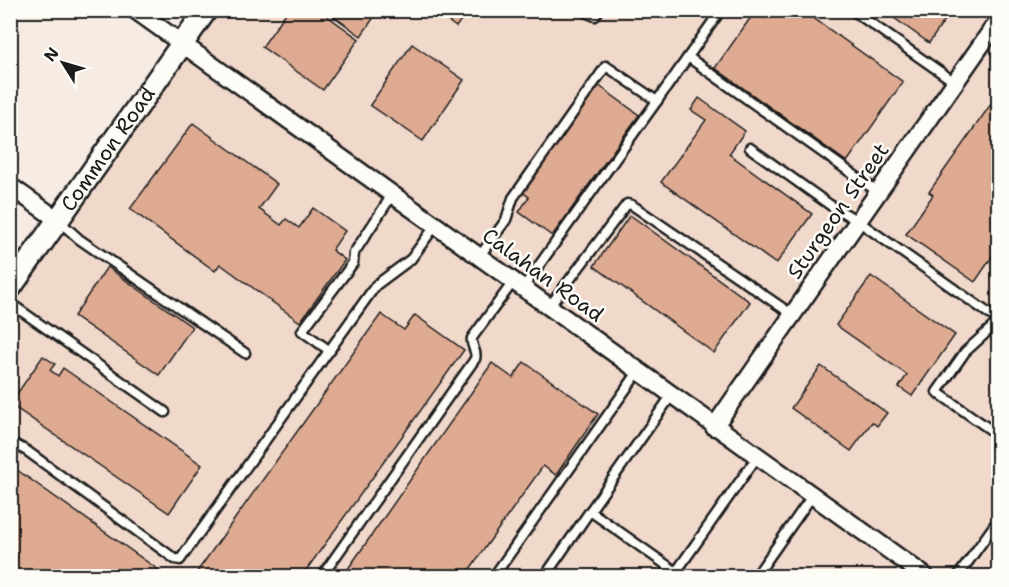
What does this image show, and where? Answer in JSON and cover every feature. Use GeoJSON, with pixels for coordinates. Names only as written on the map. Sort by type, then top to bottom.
{"type":"FeatureCollection","features":[{"type":"Feature","properties":{"kind":"street","name":"Calahan Road"},"geometry":{"type":"LineString","coordinates":[[135,10],[925,576]]}},
{"type":"Feature","properties":{"kind":"street","name":"Common Road"},"geometry":{"type":"LineString","coordinates":[[10,288],[206,10]]}},
{"type":"Feature","properties":{"kind":"street","name":"Sturgeon Street"},"geometry":{"type":"LineString","coordinates":[[714,427],[878,192],[997,27]]}},
{"type":"Feature","properties":{"kind":"street"},"geometry":{"type":"LineString","coordinates":[[10,186],[58,220]]}},
{"type":"Feature","properties":{"kind":"lane"},"geometry":{"type":"LineString","coordinates":[[580,10],[595,16],[599,10]]}},
{"type":"Feature","properties":{"kind":"lane"},"geometry":{"type":"LineString","coordinates":[[322,576],[475,359],[476,352],[471,345],[472,338],[518,285],[657,101],[721,10]]}},
{"type":"Feature","properties":{"kind":"lane"},"geometry":{"type":"LineString","coordinates":[[852,10],[956,83]]}},
{"type":"Feature","properties":{"kind":"lane"},"geometry":{"type":"LineString","coordinates":[[688,57],[878,192]]}},
{"type":"Feature","properties":{"kind":"lane"},"geometry":{"type":"LineString","coordinates":[[479,257],[506,220],[513,198],[606,66],[657,101]]}},
{"type":"Feature","properties":{"kind":"lane"},"geometry":{"type":"LineString","coordinates":[[750,148],[830,206],[858,221],[999,321],[965,352],[936,392],[999,435]]}},
{"type":"Feature","properties":{"kind":"lane"},"geometry":{"type":"LineString","coordinates":[[330,351],[302,331],[352,263],[354,253],[392,195]]}},
{"type":"Feature","properties":{"kind":"lane"},"geometry":{"type":"LineString","coordinates":[[549,308],[627,204],[632,205],[793,315]]}},
{"type":"Feature","properties":{"kind":"lane"},"geometry":{"type":"LineString","coordinates":[[58,220],[80,238],[244,353]]}},
{"type":"Feature","properties":{"kind":"lane"},"geometry":{"type":"LineString","coordinates":[[10,442],[27,451],[175,559],[180,560],[376,285],[411,259],[435,226]]}},
{"type":"Feature","properties":{"kind":"lane"},"geometry":{"type":"LineString","coordinates":[[10,303],[165,412]]}},
{"type":"Feature","properties":{"kind":"lane"},"geometry":{"type":"LineString","coordinates":[[494,576],[638,372]]}},
{"type":"Feature","properties":{"kind":"lane"},"geometry":{"type":"LineString","coordinates":[[545,576],[671,396]]}},
{"type":"Feature","properties":{"kind":"lane"},"geometry":{"type":"LineString","coordinates":[[590,511],[679,574],[757,457]]}},
{"type":"Feature","properties":{"kind":"lane"},"geometry":{"type":"LineString","coordinates":[[756,576],[812,496]]}},
{"type":"Feature","properties":{"kind":"lane"},"geometry":{"type":"LineString","coordinates":[[958,576],[999,520]]}},
{"type":"Feature","properties":{"kind":"shaded area"},"geometry":{"type":"Polygon","coordinates":[[[221,11],[998,11],[998,576],[11,576],[11,308],[221,11]]]}},
{"type":"Feature","properties":{"kind":"building"},"geometry":{"type":"Polygon","coordinates":[[[288,10],[319,10],[359,39],[323,90],[262,47],[288,10]]]}},
{"type":"Feature","properties":{"kind":"building"},"geometry":{"type":"Polygon","coordinates":[[[325,10],[379,10],[361,36],[325,10]]]}},
{"type":"Feature","properties":{"kind":"building"},"geometry":{"type":"Polygon","coordinates":[[[433,10],[468,10],[456,27],[433,10]]]}},
{"type":"Feature","properties":{"kind":"building"},"geometry":{"type":"Polygon","coordinates":[[[756,10],[802,10],[903,82],[847,162],[715,68],[756,10]]]}},
{"type":"Feature","properties":{"kind":"building"},"geometry":{"type":"Polygon","coordinates":[[[883,10],[952,10],[929,43],[883,10]]]}},
{"type":"Feature","properties":{"kind":"building"},"geometry":{"type":"Polygon","coordinates":[[[412,44],[464,80],[423,141],[370,105],[412,44]]]}},
{"type":"Feature","properties":{"kind":"building"},"geometry":{"type":"Polygon","coordinates":[[[598,85],[639,115],[552,236],[519,212],[529,197],[521,191],[598,85]]]}},
{"type":"Feature","properties":{"kind":"building"},"geometry":{"type":"Polygon","coordinates":[[[998,94],[998,248],[975,282],[906,234],[933,195],[929,192],[998,94]]]}},
{"type":"Feature","properties":{"kind":"building"},"geometry":{"type":"Polygon","coordinates":[[[699,98],[745,131],[729,154],[812,214],[776,264],[661,182],[706,120],[691,110],[699,98]]]}},
{"type":"Feature","properties":{"kind":"building"},"geometry":{"type":"Polygon","coordinates":[[[193,123],[277,184],[259,209],[281,225],[286,219],[299,228],[313,208],[345,231],[332,250],[345,260],[300,322],[220,264],[215,271],[130,209],[193,123]]]}},
{"type":"Feature","properties":{"kind":"building"},"geometry":{"type":"Polygon","coordinates":[[[630,215],[750,302],[714,353],[594,266],[630,215]]]}},
{"type":"Feature","properties":{"kind":"building"},"geometry":{"type":"Polygon","coordinates":[[[107,267],[192,327],[159,375],[74,316],[107,267]]]}},
{"type":"Feature","properties":{"kind":"building"},"geometry":{"type":"Polygon","coordinates":[[[871,276],[955,335],[912,396],[899,387],[907,375],[836,325],[871,276]]]}},
{"type":"Feature","properties":{"kind":"building"},"geometry":{"type":"Polygon","coordinates":[[[381,314],[404,330],[415,315],[464,350],[302,576],[194,576],[381,314]]]}},
{"type":"Feature","properties":{"kind":"building"},"geometry":{"type":"Polygon","coordinates":[[[43,356],[55,364],[50,370],[58,376],[63,368],[202,465],[169,513],[10,404],[43,356]]]}},
{"type":"Feature","properties":{"kind":"building"},"geometry":{"type":"Polygon","coordinates":[[[524,362],[598,414],[556,475],[543,466],[465,576],[343,576],[492,363],[513,378],[524,362]]]}},
{"type":"Feature","properties":{"kind":"building"},"geometry":{"type":"Polygon","coordinates":[[[821,366],[887,413],[877,426],[872,422],[851,451],[791,408],[821,366]]]}},
{"type":"Feature","properties":{"kind":"building"},"geometry":{"type":"Polygon","coordinates":[[[10,465],[167,576],[10,576],[10,465]]]}}]}
